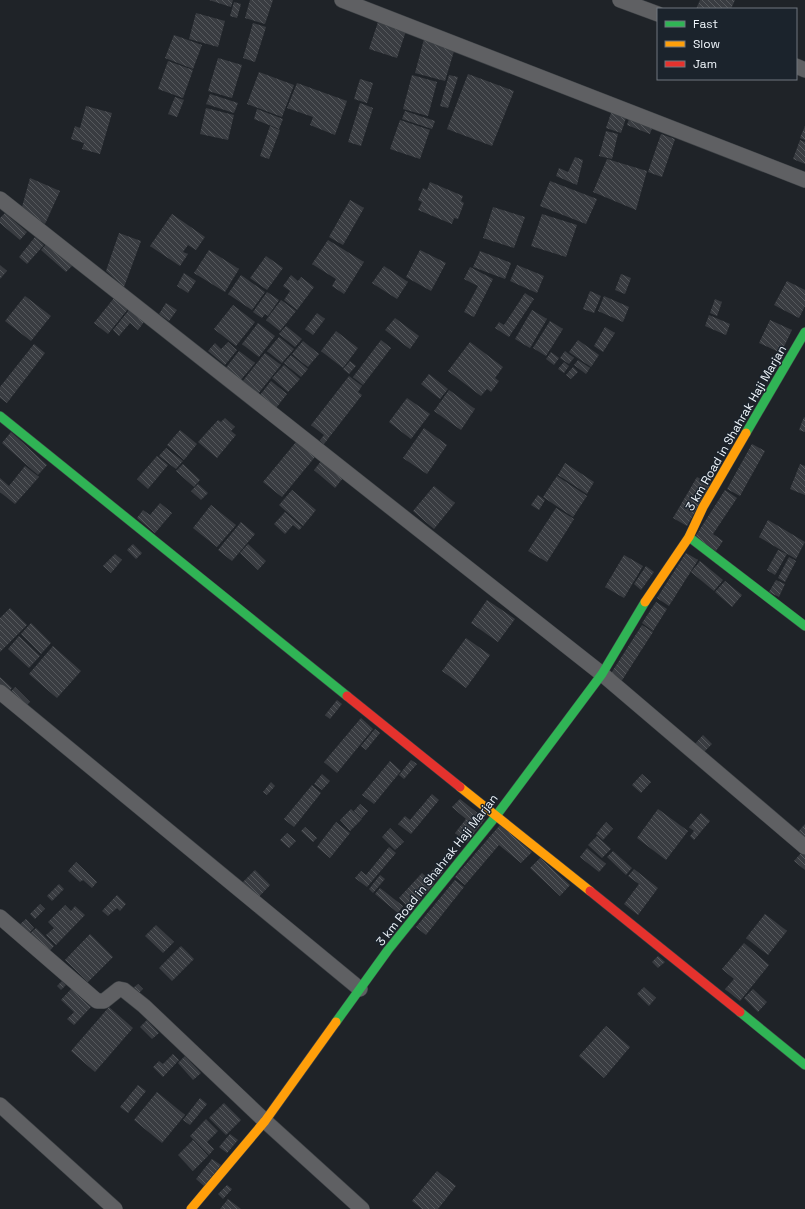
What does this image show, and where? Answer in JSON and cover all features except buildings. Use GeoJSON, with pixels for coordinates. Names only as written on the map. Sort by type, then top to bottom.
{"type":"FeatureCollection","features":[{"type":"Feature","properties":{"kind":"street"},"geometry":{"type":"LineString","coordinates":[[342,0],[805,180]]}},
{"type":"Feature","properties":{"kind":"street"},"geometry":{"type":"LineString","coordinates":[[620,0],[657,14]]}},
{"type":"Feature","properties":{"kind":"street"},"geometry":{"type":"LineString","coordinates":[[0,199],[602,674],[805,847]]}},
{"type":"Feature","properties":{"kind":"street","name":"3 km Road in Shahrak Haji Marjan"},"geometry":{"type":"LineString","coordinates":[[191,1209],[265,1121],[388,950],[496,816],[602,674],[644,604],[689,537],[703,507],[805,332]]}},
{"type":"Feature","properties":{"kind":"street"},"geometry":{"type":"LineString","coordinates":[[0,416],[805,1065]]}},
{"type":"Feature","properties":{"kind":"street"},"geometry":{"type":"LineString","coordinates":[[689,537],[805,626]]}},
{"type":"Feature","properties":{"kind":"street"},"geometry":{"type":"LineString","coordinates":[[0,692],[360,989]]}},
{"type":"Feature","properties":{"kind":"street"},"geometry":{"type":"LineString","coordinates":[[0,917],[97,1001],[104,1001],[119,989],[124,990],[144,1006],[265,1121],[362,1209]]}},
{"type":"Feature","properties":{"kind":"street"},"geometry":{"type":"LineString","coordinates":[[0,1105],[115,1209]]}},
{"type":"Feature","properties":{"kind":"traffic: fast"},"geometry":{"type":"LineString","coordinates":[[746,433],[805,332]]}},
{"type":"Feature","properties":{"kind":"traffic: fast"},"geometry":{"type":"LineString","coordinates":[[0,416],[347,696]]}},
{"type":"Feature","properties":{"kind":"traffic: fast"},"geometry":{"type":"LineString","coordinates":[[689,537],[805,626]]}},
{"type":"Feature","properties":{"kind":"traffic: fast"},"geometry":{"type":"LineString","coordinates":[[336,1022],[388,950],[496,816],[602,674],[645,602]]}},
{"type":"Feature","properties":{"kind":"traffic: fast"},"geometry":{"type":"LineString","coordinates":[[740,1012],[805,1065]]}},
{"type":"Feature","properties":{"kind":"traffic: slow"},"geometry":{"type":"LineString","coordinates":[[645,602],[689,537],[703,507],[746,433]]}},
{"type":"Feature","properties":{"kind":"traffic: slow"},"geometry":{"type":"LineString","coordinates":[[460,787],[590,891]]}},
{"type":"Feature","properties":{"kind":"traffic: slow"},"geometry":{"type":"LineString","coordinates":[[191,1209],[265,1121],[336,1022]]}},
{"type":"Feature","properties":{"kind":"traffic: jam"},"geometry":{"type":"LineString","coordinates":[[347,696],[460,787]]}},
{"type":"Feature","properties":{"kind":"traffic: jam"},"geometry":{"type":"LineString","coordinates":[[590,891],[740,1012]]}}]}
